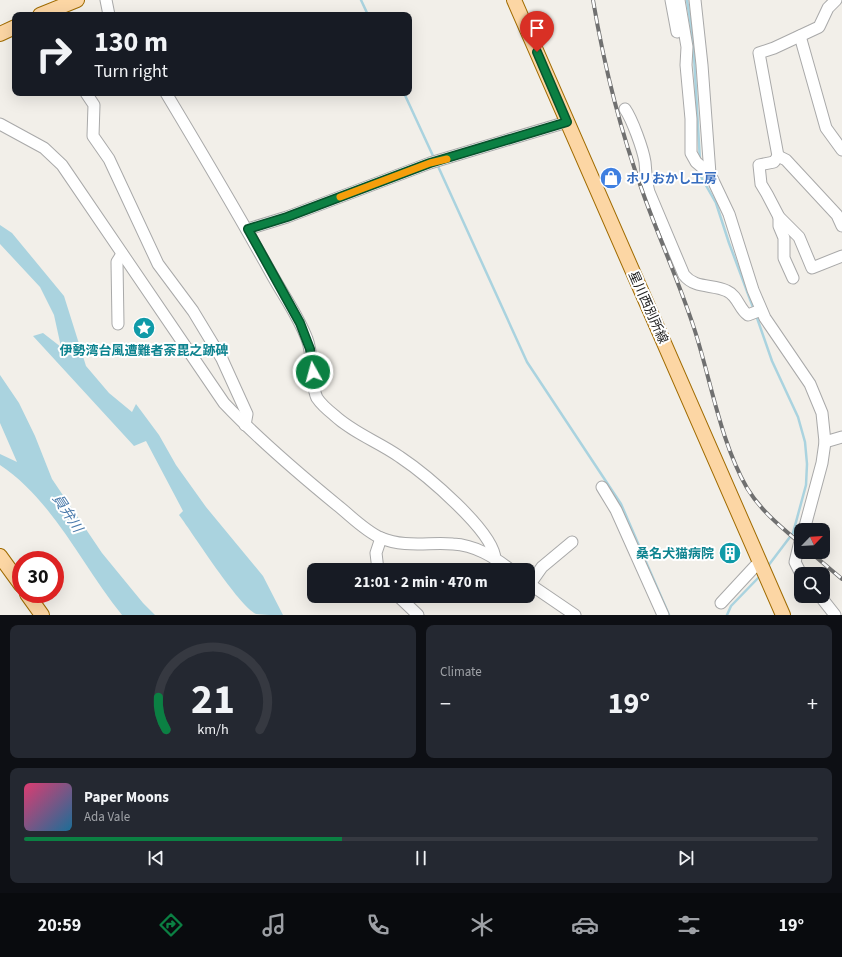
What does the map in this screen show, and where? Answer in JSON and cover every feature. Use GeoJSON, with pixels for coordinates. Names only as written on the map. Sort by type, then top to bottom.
{"type":"FeatureCollection","features":[{"type":"Feature","properties":{"kind":"main road"},"geometry":{"type":"LineString","coordinates":[[47,12],[77,0]]}},
{"type":"Feature","properties":{"kind":"main road","name":"星川西別所線"},"geometry":{"type":"LineString","coordinates":[[514,0],[783,615]]}},
{"type":"Feature","properties":{"kind":"main road"},"geometry":{"type":"LineString","coordinates":[[0,34],[12,28]]}},
{"type":"Feature","properties":{"kind":"main road"},"geometry":{"type":"LineString","coordinates":[[0,556],[12,573]]}},
{"type":"Feature","properties":{"kind":"main road"},"geometry":{"type":"LineString","coordinates":[[34,603],[42,615]]}},
{"type":"Feature","properties":{"kind":"street"},"geometry":{"type":"LineString","coordinates":[[106,0],[108,12]]}},
{"type":"Feature","properties":{"kind":"street"},"geometry":{"type":"LineString","coordinates":[[671,0],[678,39],[686,65]]}},
{"type":"Feature","properties":{"kind":"street"},"geometry":{"type":"LineString","coordinates":[[679,0],[687,47],[686,65],[691,119],[691,154],[696,162],[708,172]]}},
{"type":"Feature","properties":{"kind":"street"},"geometry":{"type":"LineString","coordinates":[[695,0],[702,65],[708,172],[731,220],[764,318],[806,379],[817,398],[822,413],[824,442],[822,463],[806,523]]}},
{"type":"Feature","properties":{"kind":"street"},"geometry":{"type":"LineString","coordinates":[[793,278],[784,258],[784,238],[779,226],[778,217],[761,184],[758,165],[774,162],[778,156],[759,53],[819,27],[828,8],[836,0]]}},
{"type":"Feature","properties":{"kind":"street"},"geometry":{"type":"LineString","coordinates":[[800,36],[826,128],[842,150]]}},
{"type":"Feature","properties":{"kind":"street"},"geometry":{"type":"LineString","coordinates":[[88,96],[94,105],[93,136],[109,159],[158,264],[193,311],[222,359],[247,414],[245,425]]}},
{"type":"Feature","properties":{"kind":"street"},"geometry":{"type":"LineString","coordinates":[[168,96],[248,229],[300,323],[308,341],[312,357],[314,386],[317,398],[347,426],[401,457],[435,485],[471,519],[488,539],[495,552],[495,559]]}},
{"type":"Feature","properties":{"kind":"street"},"geometry":{"type":"LineString","coordinates":[[625,109],[633,123],[645,160],[646,182],[649,192],[684,275],[688,280],[695,284],[727,291],[735,297],[748,315],[761,310]]}},
{"type":"Feature","properties":{"kind":"street"},"geometry":{"type":"LineString","coordinates":[[248,229],[287,217],[436,162],[567,122]]}},
{"type":"Feature","properties":{"kind":"street"},"geometry":{"type":"LineString","coordinates":[[0,124],[44,148],[62,165],[122,254],[179,334],[224,402],[245,425],[302,477],[368,530],[381,538],[399,543],[420,545],[454,544],[473,548],[501,563]]}},
{"type":"Feature","properties":{"kind":"street"},"geometry":{"type":"LineString","coordinates":[[778,156],[786,160],[837,215],[842,226]]}},
{"type":"Feature","properties":{"kind":"street"},"geometry":{"type":"LineString","coordinates":[[778,217],[799,238],[812,268],[842,256]]}},
{"type":"Feature","properties":{"kind":"street"},"geometry":{"type":"LineString","coordinates":[[118,324],[117,262],[122,254]]}},
{"type":"Feature","properties":{"kind":"street"},"geometry":{"type":"LineString","coordinates":[[824,442],[842,437]]}},
{"type":"Feature","properties":{"kind":"street"},"geometry":{"type":"LineString","coordinates":[[602,487],[616,510],[663,615]]}},
{"type":"Feature","properties":{"kind":"street"},"geometry":{"type":"LineString","coordinates":[[377,563],[376,553],[381,538]]}},
{"type":"Feature","properties":{"kind":"street"},"geometry":{"type":"LineString","coordinates":[[535,576],[542,567],[572,542]]}},
{"type":"Feature","properties":{"kind":"street"},"geometry":{"type":"LineString","coordinates":[[721,603],[759,562]]}},
{"type":"Feature","properties":{"kind":"street"},"geometry":{"type":"LineString","coordinates":[[535,587],[575,615]]}},
{"type":"Feature","properties":{"kind":"street"},"geometry":{"type":"LineString","coordinates":[[405,603],[418,615]]}},
{"type":"Feature","properties":{"kind":"street"},"geometry":{"type":"LineString","coordinates":[[826,603],[834,613]]}},
{"type":"Feature","properties":{"kind":"water"},"geometry":{"type":"Polygon","coordinates":[[[0,225],[12,233],[64,296],[86,366],[109,393],[132,412],[136,404],[159,435],[176,465],[206,507],[263,576],[283,615],[256,614],[238,598],[179,515],[183,511],[146,441],[134,446],[33,336],[43,333],[61,347],[54,315],[40,287],[0,244],[0,225]]]}},
{"type":"Feature","properties":{"kind":"water","name":"員弁川"},"geometry":{"type":"Polygon","coordinates":[[[0,375],[19,403],[35,436],[52,479],[102,553],[143,603],[155,615],[122,615],[107,596],[52,515],[19,480],[0,465],[0,454],[17,462],[0,423],[0,375]]]}},
{"type":"Feature","properties":{"kind":"waterway"},"geometry":{"type":"LineString","coordinates":[[361,0],[367,12]]}},
{"type":"Feature","properties":{"kind":"waterway"},"geometry":{"type":"LineString","coordinates":[[687,0],[693,39],[700,161]]}},
{"type":"Feature","properties":{"kind":"waterway"},"geometry":{"type":"LineString","coordinates":[[405,96],[434,158]]}},
{"type":"Feature","properties":{"kind":"waterway"},"geometry":{"type":"LineString","coordinates":[[437,164],[527,362],[621,504],[669,615]]}},
{"type":"Feature","properties":{"kind":"waterway"},"geometry":{"type":"LineString","coordinates":[[700,170],[700,175],[716,203],[754,310]]}},
{"type":"Feature","properties":{"kind":"waterway"},"geometry":{"type":"LineString","coordinates":[[756,315],[772,361],[798,417],[805,442],[807,464],[806,485],[793,533],[768,566]]}},
{"type":"Feature","properties":{"kind":"waterway"},"geometry":{"type":"LineString","coordinates":[[727,615],[731,606],[760,576]]}},
{"type":"Feature","properties":{"kind":"railway"},"geometry":{"type":"LineString","coordinates":[[593,0],[602,49],[627,145],[649,210],[694,328],[730,450],[747,488],[772,518],[794,538]]}},
{"type":"Feature","properties":{"kind":"railway"},"geometry":{"type":"LineString","coordinates":[[818,559],[842,579]]}},
{"type":"Feature","properties":{"kind":"slow traffic"},"geometry":{"type":"LineString","coordinates":[[340,197],[430,163],[447,159]]}},
{"type":"Feature","properties":{"kind":"place","name":"ホリおかし工房"},"geometry":{"type":"Point","coordinates":[611,178]}},
{"type":"Feature","properties":{"kind":"place","name":"伊勢湾台風遭難者荼毘之跡碑"},"geometry":{"type":"Point","coordinates":[144,328]}},
{"type":"Feature","properties":{"kind":"place","name":"桑名犬猫病院"},"geometry":{"type":"Point","coordinates":[730,553]}},
{"type":"Feature","properties":{"kind":"route"},"geometry":{"type":"LineString","coordinates":[[313,372],[312,357],[308,341],[300,323],[248,229],[287,217],[430,163],[567,122],[537,52]]}}]}
